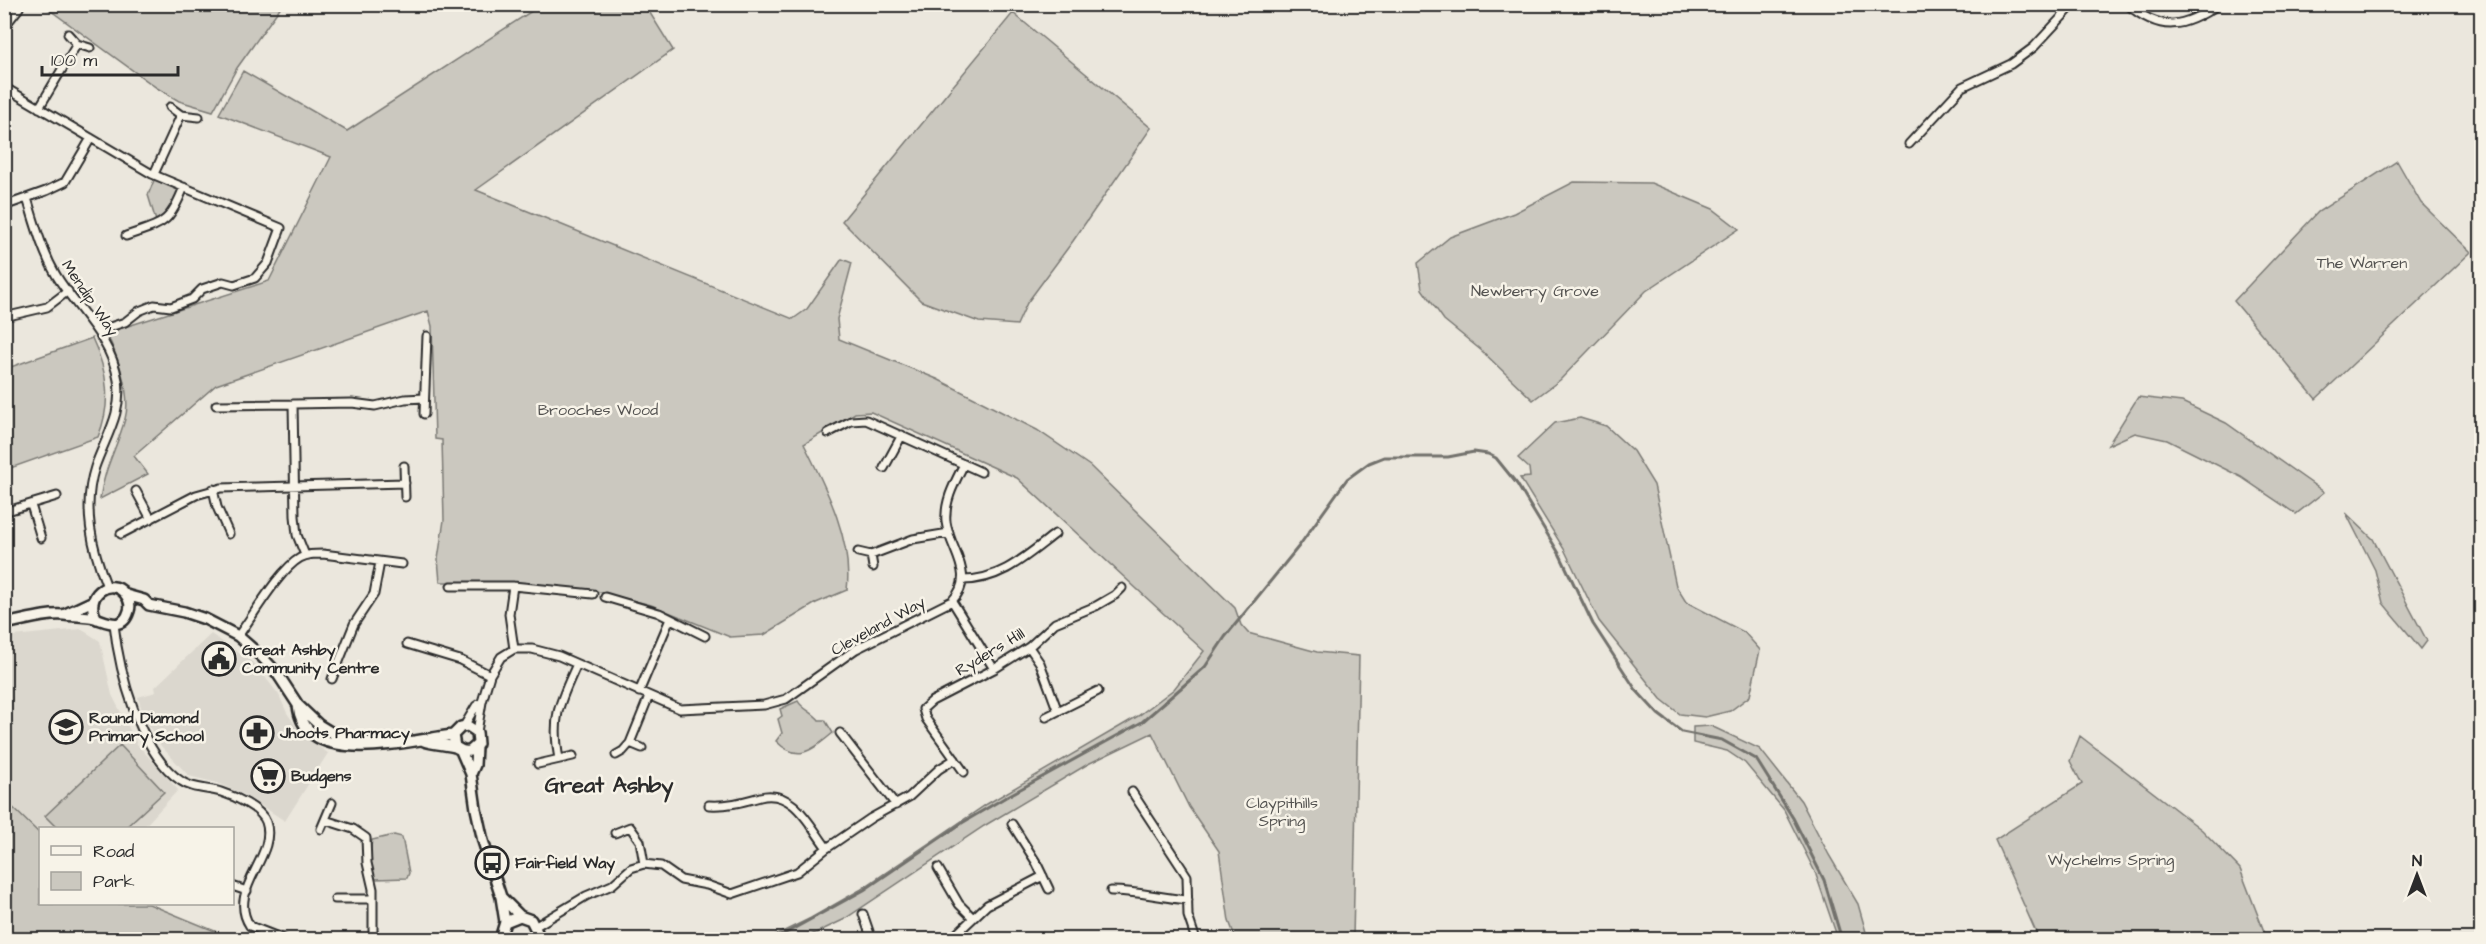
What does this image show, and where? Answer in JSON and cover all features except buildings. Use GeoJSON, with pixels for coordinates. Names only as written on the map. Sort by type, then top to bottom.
{"type":"FeatureCollection","features":[{"type":"Feature","properties":{"kind":"street"},"geometry":{"type":"LineString","coordinates":[[1909,144],[1962,87],[2011,64],[2034,47],[2074,4]]}},
{"type":"Feature","properties":{"kind":"street"},"geometry":{"type":"LineString","coordinates":[[2127,4],[2148,20],[2167,25],[2185,21],[2219,4]]}},
{"type":"Feature","properties":{"kind":"street"},"geometry":{"type":"LineString","coordinates":[[4,27],[19,8]]}},
{"type":"Feature","properties":{"kind":"street"},"geometry":{"type":"LineString","coordinates":[[68,34],[77,44],[90,48]]}},
{"type":"Feature","properties":{"kind":"street"},"geometry":{"type":"LineString","coordinates":[[39,108],[77,44]]}},
{"type":"Feature","properties":{"kind":"street"},"geometry":{"type":"LineString","coordinates":[[5,90],[154,174],[281,228],[268,263],[255,278],[234,285],[223,282],[202,289],[192,299],[171,307],[154,305],[139,311],[125,322],[98,331]]}},
{"type":"Feature","properties":{"kind":"street"},"geometry":{"type":"LineString","coordinates":[[170,107],[181,115],[199,117]]}},
{"type":"Feature","properties":{"kind":"street"},"geometry":{"type":"LineString","coordinates":[[154,174],[181,115]]}},
{"type":"Feature","properties":{"kind":"street"},"geometry":{"type":"LineString","coordinates":[[4,206],[64,182],[91,138]]}},
{"type":"Feature","properties":{"kind":"street"},"geometry":{"type":"LineString","coordinates":[[126,236],[164,222],[175,210],[184,187]]}},
{"type":"Feature","properties":{"kind":"street","name":"Mendip Way"},"geometry":{"type":"LineString","coordinates":[[27,198],[56,275],[98,331],[114,365],[118,390],[114,423],[93,473],[89,503],[94,546],[107,587]]}},
{"type":"Feature","properties":{"kind":"street"},"geometry":{"type":"LineString","coordinates":[[4,317],[47,307],[68,291]]}},
{"type":"Feature","properties":{"kind":"street"},"geometry":{"type":"LineString","coordinates":[[424,414],[426,336]]}},
{"type":"Feature","properties":{"kind":"street"},"geometry":{"type":"LineString","coordinates":[[216,405],[352,403],[375,406],[405,399],[424,398]]}},
{"type":"Feature","properties":{"kind":"street"},"geometry":{"type":"LineString","coordinates":[[293,404],[296,526],[305,555]]}},
{"type":"Feature","properties":{"kind":"street"},"geometry":{"type":"LineString","coordinates":[[828,433],[851,421],[866,420],[981,472]]}},
{"type":"Feature","properties":{"kind":"street"},"geometry":{"type":"LineString","coordinates":[[884,468],[892,458],[902,435]]}},
{"type":"Feature","properties":{"kind":"street"},"geometry":{"type":"LineString","coordinates":[[964,464],[947,505],[946,522],[963,580],[960,592],[952,601],[994,669]]}},
{"type":"Feature","properties":{"kind":"street"},"geometry":{"type":"LineString","coordinates":[[404,466],[405,497]]}},
{"type":"Feature","properties":{"kind":"street"},"geometry":{"type":"LineString","coordinates":[[121,534],[196,495],[213,489],[231,486],[405,483]]}},
{"type":"Feature","properties":{"kind":"street"},"geometry":{"type":"LineString","coordinates":[[213,489],[217,507],[229,534]]}},
{"type":"Feature","properties":{"kind":"street"},"geometry":{"type":"LineString","coordinates":[[136,490],[151,519]]}},
{"type":"Feature","properties":{"kind":"street"},"geometry":{"type":"LineString","coordinates":[[4,512],[57,496]]}},
{"type":"Feature","properties":{"kind":"street"},"geometry":{"type":"LineString","coordinates":[[31,505],[41,538]]}},
{"type":"Feature","properties":{"kind":"street"},"geometry":{"type":"LineString","coordinates":[[858,552],[871,555],[913,539],[949,533]]}},
{"type":"Feature","properties":{"kind":"street"},"geometry":{"type":"LineString","coordinates":[[963,580],[982,579],[1000,573],[1020,562],[1055,534]]}},
{"type":"Feature","properties":{"kind":"street"},"geometry":{"type":"LineString","coordinates":[[238,636],[284,573],[295,561],[305,555],[402,564]]}},
{"type":"Feature","properties":{"kind":"street"},"geometry":{"type":"LineString","coordinates":[[871,555],[873,567]]}},
{"type":"Feature","properties":{"kind":"street"},"geometry":{"type":"LineString","coordinates":[[332,679],[354,624],[374,594],[380,562]]}},
{"type":"Feature","properties":{"kind":"street"},"geometry":{"type":"LineString","coordinates":[[451,586],[513,586],[593,594]]}},
{"type":"Feature","properties":{"kind":"street"},"geometry":{"type":"LineString","coordinates":[[471,774],[475,765],[476,747],[479,740],[477,732],[482,702],[490,675],[501,657],[514,649],[510,614],[513,586]]}},
{"type":"Feature","properties":{"kind":"street"},"geometry":{"type":"LineString","coordinates":[[97,619],[93,612],[93,601],[100,590],[107,587],[117,588],[126,595],[144,600],[149,605],[195,616],[238,636],[277,673],[298,705],[327,731],[337,736],[377,744],[423,741],[453,735]]}},
{"type":"Feature","properties":{"kind":"street","name":"Ryders Hill"},"geometry":{"type":"LineString","coordinates":[[964,772],[926,719],[923,709],[932,701],[994,669],[1029,647],[1055,623],[1102,602],[1122,588]]}},
{"type":"Feature","properties":{"kind":"street"},"geometry":{"type":"LineString","coordinates":[[4,624],[63,615],[97,619],[114,624],[123,621],[129,611],[129,601],[126,595]]}},
{"type":"Feature","properties":{"kind":"street"},"geometry":{"type":"LineString","coordinates":[[605,597],[631,603],[705,636]]}},
{"type":"Feature","properties":{"kind":"street"},"geometry":{"type":"LineString","coordinates":[[63,615],[93,601]]}},
{"type":"Feature","properties":{"kind":"street","name":"Cleveland Way"},"geometry":{"type":"LineString","coordinates":[[514,649],[543,651],[687,710],[776,703],[786,699],[856,649],[952,601]]}},
{"type":"Feature","properties":{"kind":"street"},"geometry":{"type":"LineString","coordinates":[[129,611],[143,609],[149,605]]}},
{"type":"Feature","properties":{"kind":"street"},"geometry":{"type":"LineString","coordinates":[[639,692],[670,620]]}},
{"type":"Feature","properties":{"kind":"street"},"geometry":{"type":"LineString","coordinates":[[114,624],[121,665],[132,706],[143,731],[170,771],[183,783],[224,792],[240,800],[259,812],[266,821],[266,842],[246,891],[243,909],[250,926],[286,939]]}},
{"type":"Feature","properties":{"kind":"street"},"geometry":{"type":"LineString","coordinates":[[407,644],[460,660],[490,675]]}},
{"type":"Feature","properties":{"kind":"street"},"geometry":{"type":"LineString","coordinates":[[1029,647],[1040,663],[1057,709]]}},
{"type":"Feature","properties":{"kind":"street"},"geometry":{"type":"LineString","coordinates":[[559,759],[555,735],[557,711],[577,664]]}},
{"type":"Feature","properties":{"kind":"street"},"geometry":{"type":"LineString","coordinates":[[1046,717],[1057,709],[1098,691]]}},
{"type":"Feature","properties":{"kind":"street"},"geometry":{"type":"LineString","coordinates":[[616,755],[623,752],[630,743],[649,696]]}},
{"type":"Feature","properties":{"kind":"street"},"geometry":{"type":"LineString","coordinates":[[464,726],[476,706],[482,702]]}},
{"type":"Feature","properties":{"kind":"street"},"geometry":{"type":"LineString","coordinates":[[477,732],[471,727],[464,726],[456,729],[453,735],[471,774],[483,841],[501,897],[505,922],[502,932],[503,939]]}},
{"type":"Feature","properties":{"kind":"street"},"geometry":{"type":"LineString","coordinates":[[840,733],[896,806]]}},
{"type":"Feature","properties":{"kind":"street"},"geometry":{"type":"LineString","coordinates":[[423,741],[470,752],[476,747]]}},
{"type":"Feature","properties":{"kind":"street"},"geometry":{"type":"LineString","coordinates":[[630,743],[642,748]]}},
{"type":"Feature","properties":{"kind":"street"},"geometry":{"type":"LineString","coordinates":[[538,764],[573,756]]}},
{"type":"Feature","properties":{"kind":"street"},"geometry":{"type":"LineString","coordinates":[[536,926],[586,896],[612,885],[630,868],[644,864],[660,866],[687,882],[707,885],[732,894],[797,872],[871,818],[909,797],[939,769],[955,759]]}},
{"type":"Feature","properties":{"kind":"street"},"geometry":{"type":"LineString","coordinates":[[1132,792],[1187,876],[1190,921],[1196,939]]}},
{"type":"Feature","properties":{"kind":"street"},"geometry":{"type":"LineString","coordinates":[[709,805],[736,804],[765,796],[785,799],[798,809],[827,848]]}},
{"type":"Feature","properties":{"kind":"street"},"geometry":{"type":"LineString","coordinates":[[321,830],[332,803]]}},
{"type":"Feature","properties":{"kind":"street"},"geometry":{"type":"LineString","coordinates":[[325,820],[353,829],[366,838],[367,864],[372,882],[373,939]]}},
{"type":"Feature","properties":{"kind":"street"},"geometry":{"type":"LineString","coordinates":[[1012,824],[1049,889]]}},
{"type":"Feature","properties":{"kind":"street"},"geometry":{"type":"LineString","coordinates":[[615,833],[630,827],[640,840],[644,864]]}},
{"type":"Feature","properties":{"kind":"street"},"geometry":{"type":"LineString","coordinates":[[938,868],[959,904],[972,917]]}},
{"type":"Feature","properties":{"kind":"street"},"geometry":{"type":"LineString","coordinates":[[950,939],[972,917],[1002,896],[1043,876]]}},
{"type":"Feature","properties":{"kind":"street"},"geometry":{"type":"LineString","coordinates":[[234,887],[246,891]]}},
{"type":"Feature","properties":{"kind":"street"},"geometry":{"type":"LineString","coordinates":[[1111,891],[1143,892],[1166,898],[1188,900]]}},
{"type":"Feature","properties":{"kind":"street"},"geometry":{"type":"LineString","coordinates":[[501,897],[520,916],[531,920],[536,926],[537,939]]}},
{"type":"Feature","properties":{"kind":"street"},"geometry":{"type":"LineString","coordinates":[[335,899],[373,899]]}},
{"type":"Feature","properties":{"kind":"street"},"geometry":{"type":"LineString","coordinates":[[863,914],[872,939]]}},
{"type":"Feature","properties":{"kind":"street"},"geometry":{"type":"LineString","coordinates":[[505,922],[520,916]]}},
{"type":"Feature","properties":{"kind":"shaded area","name":"Round Diamond Primary School"},"geometry":{"type":"Polygon","coordinates":[[[81,629],[100,641],[112,695],[137,744],[178,790],[144,827],[39,827],[39,833],[5,800],[4,637],[81,629]]]}},
{"type":"Feature","properties":{"kind":"shaded area"},"geometry":{"type":"Polygon","coordinates":[[[211,634],[255,664],[279,695],[287,713],[303,736],[328,753],[285,821],[245,795],[217,783],[189,776],[161,746],[144,718],[138,697],[156,692],[155,687],[211,634]]]}},
{"type":"Feature","properties":{"kind":"green space"},"geometry":{"type":"Polygon","coordinates":[[[43,5],[282,5],[237,68],[213,111],[179,101],[157,88],[43,5]]]}},
{"type":"Feature","properties":{"kind":"green space","name":"Brooches Wood"},"geometry":{"type":"Polygon","coordinates":[[[541,5],[645,5],[673,50],[476,190],[793,319],[807,309],[842,259],[852,263],[837,319],[839,339],[937,379],[1037,430],[1090,466],[1235,608],[1241,625],[1248,633],[1317,652],[1359,656],[1353,939],[1236,939],[1229,921],[1219,851],[1189,807],[1152,733],[1088,764],[984,826],[843,920],[803,939],[768,939],[860,890],[987,804],[1138,716],[1174,689],[1204,651],[1017,478],[871,412],[855,413],[804,444],[829,496],[842,533],[848,571],[847,590],[816,603],[764,635],[730,637],[651,605],[596,591],[515,582],[440,582],[438,559],[444,520],[442,440],[435,439],[432,326],[428,311],[216,385],[134,456],[148,474],[100,499],[104,478],[127,409],[122,375],[106,333],[269,281],[331,157],[219,114],[243,71],[347,131],[541,5]]]}},
{"type":"Feature","properties":{"kind":"green space"},"geometry":{"type":"Polygon","coordinates":[[[1013,13],[1151,128],[1027,303],[1017,325],[979,322],[921,301],[842,221],[1013,13]]]}},
{"type":"Feature","properties":{"kind":"green space","name":"The Warren"},"geometry":{"type":"Polygon","coordinates":[[[2397,161],[2421,203],[2471,252],[2316,399],[2234,301],[2318,212],[2397,161]]]}},
{"type":"Feature","properties":{"kind":"green space"},"geometry":{"type":"Polygon","coordinates":[[[155,178],[177,188],[178,194],[166,218],[156,221],[148,195],[155,178]]]}},
{"type":"Feature","properties":{"kind":"green space","name":"Newberry Grove"},"geometry":{"type":"Polygon","coordinates":[[[1574,182],[1651,183],[1713,209],[1739,229],[1646,291],[1560,380],[1533,400],[1482,351],[1444,320],[1422,289],[1418,263],[1450,237],[1514,213],[1574,182]]]}},
{"type":"Feature","properties":{"kind":"green space"},"geometry":{"type":"Polygon","coordinates":[[[92,338],[102,363],[106,388],[105,412],[98,437],[5,470],[5,369],[92,338]]]}},
{"type":"Feature","properties":{"kind":"green space"},"geometry":{"type":"Polygon","coordinates":[[[2138,397],[2182,402],[2226,423],[2324,492],[2296,514],[2241,477],[2167,440],[2135,433],[2108,445],[2138,397]]]}},
{"type":"Feature","properties":{"kind":"green space"},"geometry":{"type":"Polygon","coordinates":[[[1580,418],[1606,426],[1633,451],[1654,485],[1676,586],[1686,602],[1744,632],[1760,650],[1750,696],[1730,711],[1705,717],[1680,714],[1661,699],[1599,621],[1564,549],[1520,478],[1530,477],[1529,468],[1518,458],[1555,423],[1580,418]]]}},
{"type":"Feature","properties":{"kind":"green space"},"geometry":{"type":"Polygon","coordinates":[[[2346,513],[2373,539],[2427,641],[2421,649],[2383,603],[2375,570],[2346,513]]]}},
{"type":"Feature","properties":{"kind":"green space"},"geometry":{"type":"Polygon","coordinates":[[[798,701],[819,720],[825,720],[833,733],[812,749],[799,753],[784,748],[776,741],[782,733],[778,719],[782,716],[780,709],[798,701]]]}},
{"type":"Feature","properties":{"kind":"green space"},"geometry":{"type":"Polygon","coordinates":[[[1711,726],[1760,749],[1801,801],[1858,904],[1868,939],[1838,939],[1815,872],[1784,810],[1745,763],[1727,751],[1693,743],[1693,727],[1711,726]]]}},
{"type":"Feature","properties":{"kind":"green space","name":"Wychelms Spring"},"geometry":{"type":"Polygon","coordinates":[[[2080,736],[2202,830],[2240,869],[2267,939],[2039,939],[1995,840],[2082,784],[2070,761],[2080,736]]]}},
{"type":"Feature","properties":{"kind":"green space"},"geometry":{"type":"Polygon","coordinates":[[[120,745],[164,792],[126,827],[56,827],[45,816],[120,745]]]}},
{"type":"Feature","properties":{"kind":"green space"},"geometry":{"type":"Polygon","coordinates":[[[5,800],[39,833],[39,905],[151,905],[222,934],[245,939],[5,939],[5,800]]]}},
{"type":"Feature","properties":{"kind":"green space"},"geometry":{"type":"Polygon","coordinates":[[[394,835],[402,837],[409,873],[407,878],[375,879],[369,857],[372,840],[394,835]]]}},
{"type":"Feature","properties":{"kind":"green space"},"geometry":{"type":"Polygon","coordinates":[[[663,932],[703,938],[768,939],[638,939],[663,932]]]}},
{"type":"Feature","properties":{"kind":"waterway"},"geometry":{"type":"LineString","coordinates":[[773,940],[864,890],[962,823],[1006,797],[1142,722],[1205,667],[1225,637],[1299,546],[1347,479],[1369,463],[1384,457],[1448,457],[1474,452],[1496,458],[1517,484],[1560,555],[1593,624],[1636,690],[1658,714],[1682,732],[1722,740],[1756,759],[1793,818],[1824,880],[1842,940]]}},
{"type":"Feature","properties":{"kind":"waterway"},"geometry":{"type":"LineString","coordinates":[[647,940],[663,935],[696,940]]}},
{"type":"Feature","properties":{"kind":"place","name":"Great Ashby Community Centre"},"geometry":{"type":"Point","coordinates":[219,659]}},
{"type":"Feature","properties":{"kind":"place","name":"Round Diamond Primary School"},"geometry":{"type":"Point","coordinates":[66,727]}},
{"type":"Feature","properties":{"kind":"place","name":"Jhoots Pharmacy"},"geometry":{"type":"Point","coordinates":[257,733]}},
{"type":"Feature","properties":{"kind":"place","name":"Budgens"},"geometry":{"type":"Point","coordinates":[268,776]}},
{"type":"Feature","properties":{"kind":"place","name":"Fairfield Way"},"geometry":{"type":"Point","coordinates":[492,863]}},
{"type":"Feature","properties":{"kind":"district","name":"Great Ashby"},"geometry":{"type":"Point","coordinates":[609,785]}},
{"type":"Feature","properties":{"kind":"park label","name":"Claypithills Spring"},"geometry":{"type":"Point","coordinates":[1282,812]}}]}
